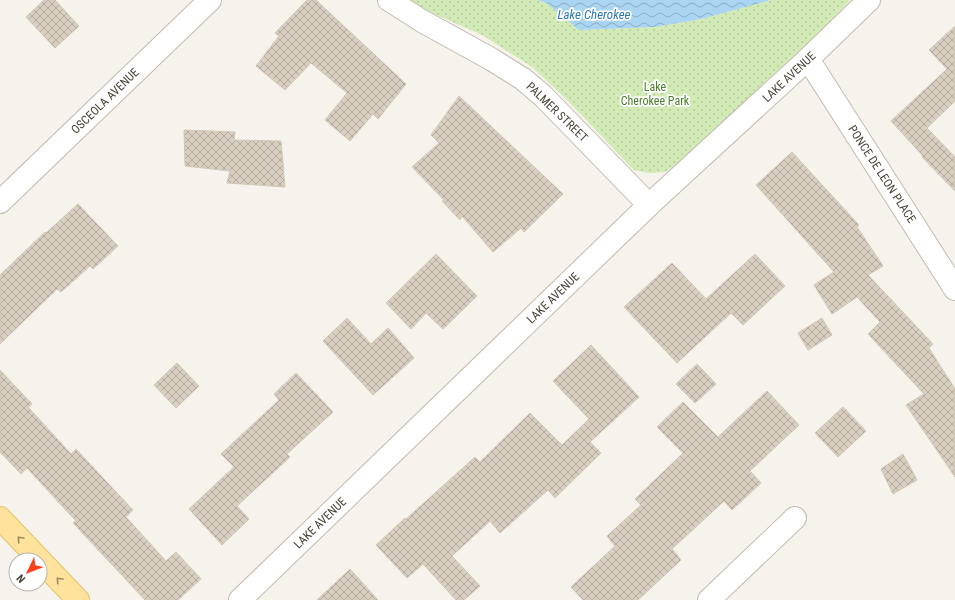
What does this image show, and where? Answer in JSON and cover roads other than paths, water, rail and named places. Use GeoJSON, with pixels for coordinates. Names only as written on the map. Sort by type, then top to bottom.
{"type":"FeatureCollection","features":[{"type":"Feature","properties":{"kind":"main road"},"geometry":{"type":"LineString","coordinates":[[0,518],[78,600]]}},
{"type":"Feature","properties":{"kind":"street","name":"OSCEOLA AVENUE"},"geometry":{"type":"LineString","coordinates":[[0,202],[210,0]]}},
{"type":"Feature","properties":{"kind":"street","name":"PALMER STREET"},"geometry":{"type":"LineString","coordinates":[[389,0],[422,21],[523,79],[544,96],[649,205]]}},
{"type":"Feature","properties":{"kind":"street","name":"LAKE AVENUE"},"geometry":{"type":"LineString","coordinates":[[240,600],[649,205],[808,60],[869,0]]}},
{"type":"Feature","properties":{"kind":"street","name":"PONCE DE LEON PLACE"},"geometry":{"type":"LineString","coordinates":[[808,60],[955,289]]}},
{"type":"Feature","properties":{"kind":"street"},"geometry":{"type":"LineString","coordinates":[[709,600],[795,518]]}},
{"type":"Feature","properties":{"kind":"water","name":"Lake Cherokee"},"geometry":{"type":"Polygon","coordinates":[[[538,0],[771,0],[701,19],[655,27],[579,30],[548,4],[538,0]]]}},
{"type":"Feature","properties":{"kind":"park label","name":"Lake Cherokee Park"},"geometry":{"type":"Point","coordinates":[655,94]}}]}
